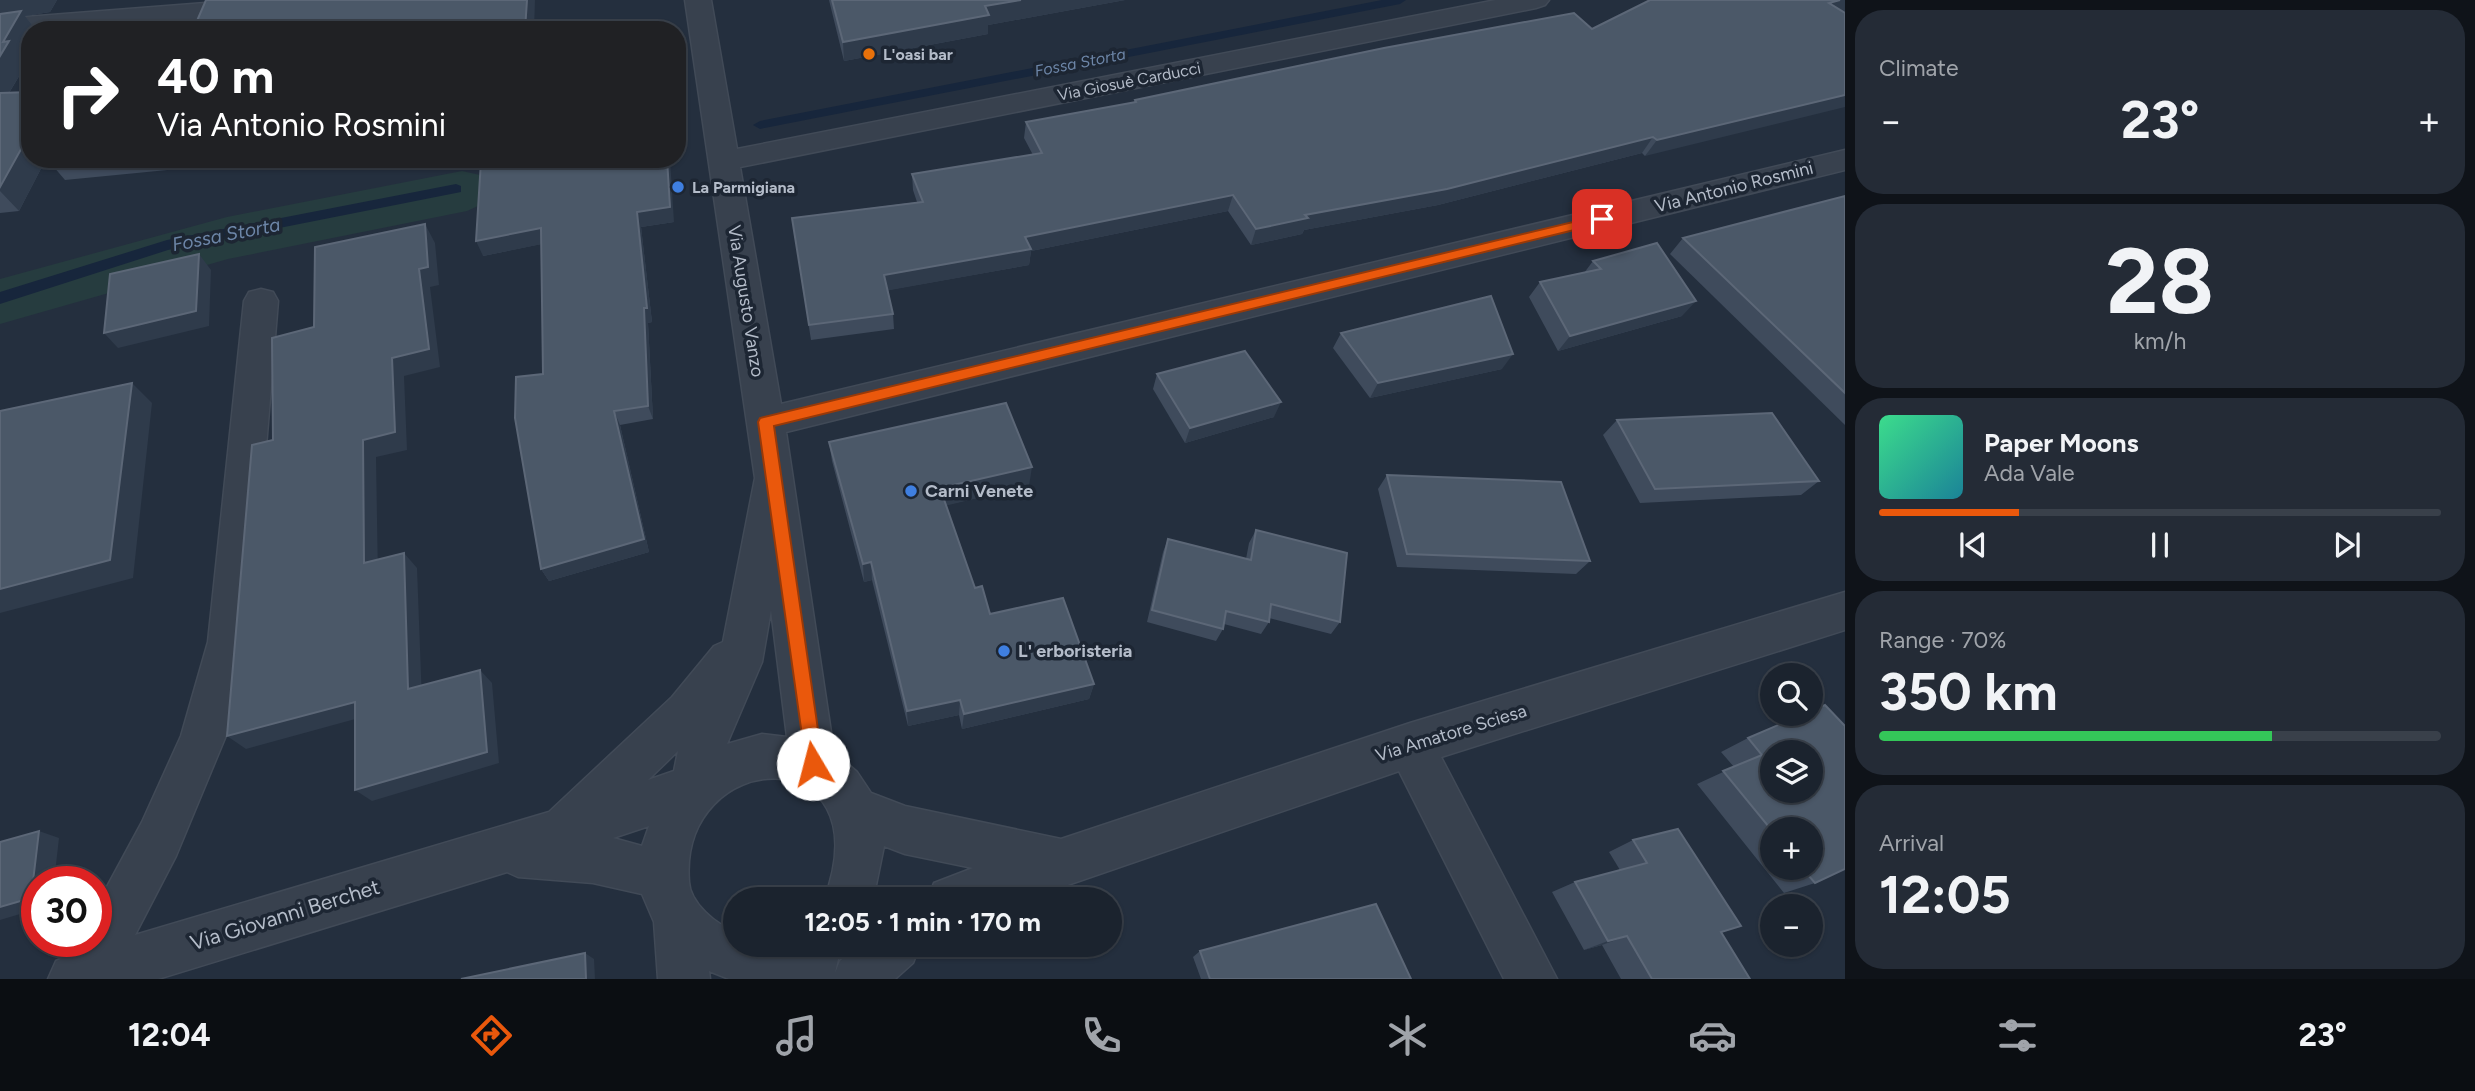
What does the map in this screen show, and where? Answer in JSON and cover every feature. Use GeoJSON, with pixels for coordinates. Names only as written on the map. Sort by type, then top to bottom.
{"type":"FeatureCollection","features":[{"type":"Feature","properties":{"kind":"street"},"geometry":{"type":"LineString","coordinates":[[76,21],[344,0]]}},
{"type":"Feature","properties":{"kind":"street","name":"Via Augusto Vanzo"},"geometry":{"type":"LineString","coordinates":[[698,0],[766,422],[813,764]]}},
{"type":"Feature","properties":{"kind":"street","name":"Via Giosuè Carducci"},"geometry":{"type":"LineString","coordinates":[[723,161],[1536,0]]}},
{"type":"Feature","properties":{"kind":"street"},"geometry":{"type":"LineString","coordinates":[[0,27],[21,25]]}},
{"type":"Feature","properties":{"kind":"street","name":"Via Antonio Rosmini"},"geometry":{"type":"LineString","coordinates":[[766,422],[1845,160]]}},
{"type":"Feature","properties":{"kind":"street"},"geometry":{"type":"LineString","coordinates":[[81,977],[159,839],[203,738],[229,642],[261,300]]}},
{"type":"Feature","properties":{"kind":"street","name":"Via Augusto Vanzo"},"geometry":{"type":"LineString","coordinates":[[696,787],[698,758],[727,698],[746,639],[774,477]]}},
{"type":"Feature","properties":{"kind":"street","name":"Via Amatore Sciesa"},"geometry":{"type":"LineString","coordinates":[[989,887],[1410,745],[1845,611]]}},
{"type":"Feature","properties":{"kind":"street"},"geometry":{"type":"LineString","coordinates":[[558,833],[688,712],[746,639]]}},
{"type":"Feature","properties":{"kind":"street"},"geometry":{"type":"LineString","coordinates":[[1410,745],[1531,979]]}},
{"type":"Feature","properties":{"kind":"street","name":"Via Augusto Vanzo"},"geometry":{"type":"LineString","coordinates":[[684,979],[664,845],[672,824],[696,787],[722,766],[753,756],[784,755],[813,764],[838,784],[855,811],[861,841],[858,872],[853,887]]}},
{"type":"Feature","properties":{"kind":"street","name":"Via Giovanni Berchet"},"geometry":{"type":"LineString","coordinates":[[81,977],[558,833],[696,787]]}},
{"type":"Feature","properties":{"kind":"street"},"geometry":{"type":"LineString","coordinates":[[855,811],[905,830],[1060,863]]}},
{"type":"Feature","properties":{"kind":"street","name":"Via Giovanni Berchet"},"geometry":{"type":"LineString","coordinates":[[495,851],[611,860],[636,865],[671,899]]}},
{"type":"Feature","properties":{"kind":"street"},"geometry":{"type":"LineString","coordinates":[[671,899],[700,941],[723,952]]}},
{"type":"Feature","properties":{"kind":"street"},"geometry":{"type":"LineString","coordinates":[[808,979],[813,957]]}},
{"type":"Feature","properties":{"kind":"street"},"geometry":{"type":"LineString","coordinates":[[858,979],[882,957]]}},
{"type":"Feature","properties":{"kind":"green space"},"geometry":{"type":"Polygon","coordinates":[[[462,171],[480,175],[485,194],[478,206],[467,211],[228,259],[0,324],[0,279],[227,217],[462,171]]]}},
{"type":"Feature","properties":{"kind":"building"},"geometry":{"type":"Polygon","coordinates":[[[206,0],[527,0],[526,21],[197,21],[206,0]]]}},
{"type":"Feature","properties":{"kind":"building"},"geometry":{"type":"Polygon","coordinates":[[[832,0],[1021,0],[985,6],[989,15],[843,42],[832,0]]]}},
{"type":"Feature","properties":{"kind":"building"},"geometry":{"type":"Polygon","coordinates":[[[1650,0],[1840,0],[1829,3],[1845,13],[1845,95],[1657,140],[1653,137],[1447,189],[1305,215],[1308,218],[1256,229],[1233,195],[1025,237],[1031,249],[884,275],[893,314],[809,325],[792,218],[923,202],[912,174],[1042,153],[1026,122],[1136,102],[1135,100],[1384,48],[1574,13],[1592,29],[1650,0]]]}},
{"type":"Feature","properties":{"kind":"building"},"geometry":{"type":"Polygon","coordinates":[[[21,11],[3,42],[9,41],[0,56],[0,14],[21,11]]]}},
{"type":"Feature","properties":{"kind":"building"},"geometry":{"type":"Polygon","coordinates":[[[21,92],[21,149],[0,187],[0,93],[21,92]]]}},
{"type":"Feature","properties":{"kind":"building"},"geometry":{"type":"Polygon","coordinates":[[[481,168],[668,168],[670,207],[637,212],[647,308],[644,308],[648,406],[614,411],[644,539],[541,569],[515,418],[516,377],[543,374],[541,228],[476,241],[481,168]]]}},
{"type":"Feature","properties":{"kind":"building"},"geometry":{"type":"Polygon","coordinates":[[[1845,196],[1845,393],[1683,238],[1845,196]]]}},
{"type":"Feature","properties":{"kind":"building"},"geometry":{"type":"Polygon","coordinates":[[[425,224],[428,267],[419,269],[429,349],[392,358],[395,432],[363,440],[364,563],[404,553],[408,689],[480,670],[487,752],[355,790],[355,702],[227,736],[252,445],[273,440],[272,338],[314,327],[315,247],[425,224]]]}},
{"type":"Feature","properties":{"kind":"building"},"geometry":{"type":"Polygon","coordinates":[[[1657,243],[1696,301],[1570,336],[1540,282],[1601,269],[1593,261],[1657,243]]]}},
{"type":"Feature","properties":{"kind":"building"},"geometry":{"type":"Polygon","coordinates":[[[199,254],[196,311],[104,333],[110,274],[199,254]]]}},
{"type":"Feature","properties":{"kind":"building"},"geometry":{"type":"Polygon","coordinates":[[[1491,296],[1513,354],[1378,383],[1341,333],[1491,296]]]}},
{"type":"Feature","properties":{"kind":"building"},"geometry":{"type":"Polygon","coordinates":[[[1245,351],[1281,402],[1190,428],[1157,374],[1245,351]]]}},
{"type":"Feature","properties":{"kind":"building"},"geometry":{"type":"Polygon","coordinates":[[[132,383],[110,560],[0,589],[0,411],[132,383]]]}},
{"type":"Feature","properties":{"kind":"building"},"geometry":{"type":"Polygon","coordinates":[[[1006,403],[1032,467],[940,488],[975,588],[982,586],[990,614],[1063,598],[1094,684],[964,714],[960,700],[907,711],[871,562],[863,564],[829,442],[1006,403]]]}},
{"type":"Feature","properties":{"kind":"building"},"geometry":{"type":"Polygon","coordinates":[[[1772,413],[1819,481],[1655,489],[1617,420],[1772,413]]]}},
{"type":"Feature","properties":{"kind":"building"},"geometry":{"type":"Polygon","coordinates":[[[1387,475],[1561,482],[1590,561],[1407,554],[1387,475]]]}},
{"type":"Feature","properties":{"kind":"building"},"geometry":{"type":"Polygon","coordinates":[[[1256,530],[1347,553],[1340,622],[1271,604],[1269,622],[1226,611],[1223,629],[1152,610],[1168,539],[1251,560],[1256,530]]]}},
{"type":"Feature","properties":{"kind":"building"},"geometry":{"type":"Polygon","coordinates":[[[1825,705],[1845,726],[1845,869],[1823,879],[1823,817],[1761,817],[1723,771],[1760,756],[1760,803],[1823,803],[1823,740],[1760,740],[1760,753],[1748,738],[1776,726],[1823,726],[1825,705]]]}},
{"type":"Feature","properties":{"kind":"building"},"geometry":{"type":"Polygon","coordinates":[[[1678,829],[1741,926],[1721,932],[1750,979],[1652,979],[1627,936],[1608,941],[1575,882],[1647,863],[1633,840],[1678,829]]]}},
{"type":"Feature","properties":{"kind":"building"},"geometry":{"type":"Polygon","coordinates":[[[39,831],[35,866],[21,866],[21,901],[0,907],[0,842],[39,831]]]}},
{"type":"Feature","properties":{"kind":"building"},"geometry":{"type":"Polygon","coordinates":[[[1376,904],[1411,979],[1210,979],[1200,951],[1376,904]]]}},
{"type":"Feature","properties":{"kind":"building"},"geometry":{"type":"Polygon","coordinates":[[[585,953],[586,979],[461,979],[585,953]]]}},
{"type":"Feature","properties":{"kind":"waterway","name":"Fossa Storta"},"geometry":{"type":"LineString","coordinates":[[760,125],[1400,0]]}},
{"type":"Feature","properties":{"kind":"waterway","name":"Fossa Storta"},"geometry":{"type":"LineString","coordinates":[[0,298],[167,245],[456,189]]}},
{"type":"Feature","properties":{"kind":"place","name":"L'oasi bar"},"geometry":{"type":"Point","coordinates":[869,54]}},
{"type":"Feature","properties":{"kind":"place","name":"La Parmigiana"},"geometry":{"type":"Point","coordinates":[678,187]}},
{"type":"Feature","properties":{"kind":"place","name":"Carni Venete"},"geometry":{"type":"Point","coordinates":[911,491]}},
{"type":"Feature","properties":{"kind":"place","name":"L' erboristeria"},"geometry":{"type":"Point","coordinates":[1004,651]}},
{"type":"Feature","properties":{"kind":"route"},"geometry":{"type":"LineString","coordinates":[[813,764],[766,422],[1602,219]]}}]}
